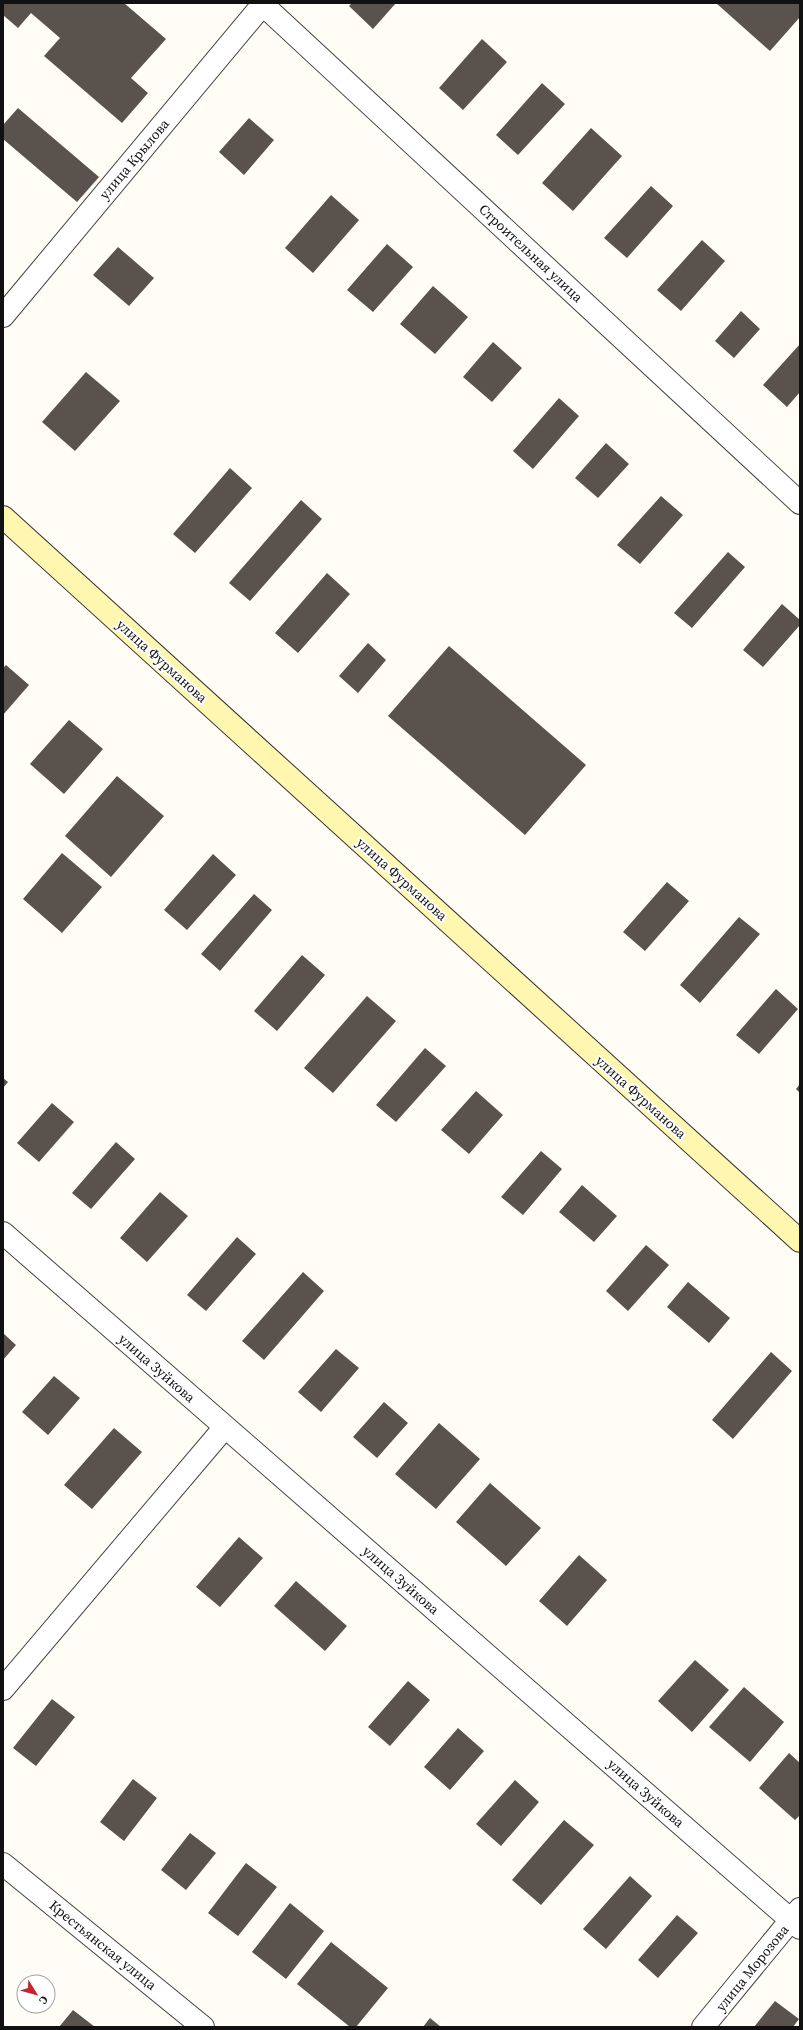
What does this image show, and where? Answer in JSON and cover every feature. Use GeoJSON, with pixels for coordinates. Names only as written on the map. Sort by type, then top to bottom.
{"type":"FeatureCollection","features":[{"type":"Feature","properties":{"kind":"main road","name":"улица Фурманова"},"geometry":{"type":"LineString","coordinates":[[3,517],[800,1241]]}},
{"type":"Feature","properties":{"kind":"street","name":"улица Крылова"},"geometry":{"type":"LineString","coordinates":[[3,316],[263,3]]}},
{"type":"Feature","properties":{"kind":"street","name":"Строительная улица"},"geometry":{"type":"LineString","coordinates":[[263,3],[800,503]]}},
{"type":"Feature","properties":{"kind":"street","name":"улица Зуйкова"},"geometry":{"type":"LineString","coordinates":[[3,1233],[225,1427],[797,1919]]}},
{"type":"Feature","properties":{"kind":"street"},"geometry":{"type":"LineString","coordinates":[[3,1689],[225,1427]]}},
{"type":"Feature","properties":{"kind":"street","name":"Крестьянская улица"},"geometry":{"type":"LineString","coordinates":[[3,1864],[203,2027]]}},
{"type":"Feature","properties":{"kind":"street","name":"улица Морозова"},"geometry":{"type":"LineString","coordinates":[[703,2027],[797,1919]]}},
{"type":"Feature","properties":{"kind":"building"},"geometry":{"type":"Polygon","coordinates":[[[3,3],[124,3],[166,39],[131,78],[148,93],[122,123],[44,56],[60,38],[31,13],[18,28],[3,15],[3,3]]]}},
{"type":"Feature","properties":{"kind":"building"},"geometry":{"type":"Polygon","coordinates":[[[352,3],[396,3],[373,29],[349,6],[352,3]]]}},
{"type":"Feature","properties":{"kind":"building"},"geometry":{"type":"Polygon","coordinates":[[[716,3],[800,3],[800,17],[770,51],[716,3]]]}},
{"type":"Feature","properties":{"kind":"building"},"geometry":{"type":"Polygon","coordinates":[[[482,39],[507,62],[463,110],[439,88],[482,39]]]}},
{"type":"Feature","properties":{"kind":"building"},"geometry":{"type":"Polygon","coordinates":[[[542,83],[565,104],[518,155],[496,135],[542,83]]]}},
{"type":"Feature","properties":{"kind":"building"},"geometry":{"type":"Polygon","coordinates":[[[18,108],[99,177],[77,202],[3,139],[3,125],[18,108]]]}},
{"type":"Feature","properties":{"kind":"building"},"geometry":{"type":"Polygon","coordinates":[[[249,118],[274,140],[244,175],[219,152],[249,118]]]}},
{"type":"Feature","properties":{"kind":"building"},"geometry":{"type":"Polygon","coordinates":[[[591,128],[622,156],[573,211],[542,183],[591,128]]]}},
{"type":"Feature","properties":{"kind":"building"},"geometry":{"type":"Polygon","coordinates":[[[651,186],[673,206],[627,258],[604,238],[651,186]]]}},
{"type":"Feature","properties":{"kind":"building"},"geometry":{"type":"Polygon","coordinates":[[[331,195],[359,220],[313,273],[285,248],[331,195]]]}},
{"type":"Feature","properties":{"kind":"building"},"geometry":{"type":"Polygon","coordinates":[[[702,240],[725,261],[681,311],[657,290],[702,240]]]}},
{"type":"Feature","properties":{"kind":"building"},"geometry":{"type":"Polygon","coordinates":[[[387,244],[413,267],[373,312],[347,290],[387,244]]]}},
{"type":"Feature","properties":{"kind":"building"},"geometry":{"type":"Polygon","coordinates":[[[118,247],[154,278],[129,306],[93,275],[118,247]]]}},
{"type":"Feature","properties":{"kind":"building"},"geometry":{"type":"Polygon","coordinates":[[[433,286],[468,317],[435,354],[400,324],[433,286]]]}},
{"type":"Feature","properties":{"kind":"building"},"geometry":{"type":"Polygon","coordinates":[[[741,311],[760,329],[734,358],[715,341],[741,311]]]}},
{"type":"Feature","properties":{"kind":"building"},"geometry":{"type":"Polygon","coordinates":[[[493,342],[522,368],[492,402],[463,377],[493,342]]]}},
{"type":"Feature","properties":{"kind":"building"},"geometry":{"type":"Polygon","coordinates":[[[800,344],[800,392],[787,407],[763,385],[800,344]]]}},
{"type":"Feature","properties":{"kind":"building"},"geometry":{"type":"Polygon","coordinates":[[[86,372],[120,401],[75,451],[42,422],[86,372]]]}},
{"type":"Feature","properties":{"kind":"building"},"geometry":{"type":"Polygon","coordinates":[[[559,398],[579,416],[533,469],[513,451],[559,398]]]}},
{"type":"Feature","properties":{"kind":"building"},"geometry":{"type":"Polygon","coordinates":[[[606,443],[629,464],[598,498],[575,478],[606,443]]]}},
{"type":"Feature","properties":{"kind":"building"},"geometry":{"type":"Polygon","coordinates":[[[230,468],[252,488],[195,553],[173,534],[230,468]]]}},
{"type":"Feature","properties":{"kind":"building"},"geometry":{"type":"Polygon","coordinates":[[[661,496],[683,515],[640,564],[617,545],[661,496]]]}},
{"type":"Feature","properties":{"kind":"building"},"geometry":{"type":"Polygon","coordinates":[[[301,500],[322,519],[250,601],[229,583],[301,500]]]}},
{"type":"Feature","properties":{"kind":"building"},"geometry":{"type":"Polygon","coordinates":[[[728,552],[745,567],[692,628],[674,613],[728,552]]]}},
{"type":"Feature","properties":{"kind":"building"},"geometry":{"type":"Polygon","coordinates":[[[327,573],[350,594],[298,653],[275,633],[327,573]]]}},
{"type":"Feature","properties":{"kind":"building"},"geometry":{"type":"Polygon","coordinates":[[[782,604],[800,620],[800,625],[763,667],[743,650],[782,604]]]}},
{"type":"Feature","properties":{"kind":"building"},"geometry":{"type":"Polygon","coordinates":[[[368,643],[386,660],[358,693],[339,676],[368,643]]]}},
{"type":"Feature","properties":{"kind":"building"},"geometry":{"type":"Polygon","coordinates":[[[449,646],[586,765],[525,835],[388,716],[449,646]]]}},
{"type":"Feature","properties":{"kind":"building"},"geometry":{"type":"Polygon","coordinates":[[[6,665],[29,685],[3,715],[3,668],[6,665]]]}},
{"type":"Feature","properties":{"kind":"building"},"geometry":{"type":"Polygon","coordinates":[[[69,720],[103,749],[64,794],[30,764],[69,720]]]}},
{"type":"Feature","properties":{"kind":"building"},"geometry":{"type":"Polygon","coordinates":[[[117,776],[164,816],[111,877],[65,836],[117,776]]]}},
{"type":"Feature","properties":{"kind":"building"},"geometry":{"type":"Polygon","coordinates":[[[62,853],[102,887],[62,933],[23,899],[62,853]]]}},
{"type":"Feature","properties":{"kind":"building"},"geometry":{"type":"Polygon","coordinates":[[[213,854],[236,875],[187,930],[164,910],[213,854]]]}},
{"type":"Feature","properties":{"kind":"building"},"geometry":{"type":"Polygon","coordinates":[[[667,882],[689,901],[645,951],[623,932],[667,882]]]}},
{"type":"Feature","properties":{"kind":"building"},"geometry":{"type":"Polygon","coordinates":[[[254,894],[272,910],[220,971],[201,954],[254,894]]]}},
{"type":"Feature","properties":{"kind":"building"},"geometry":{"type":"Polygon","coordinates":[[[739,917],[760,934],[700,1003],[680,985],[739,917]]]}},
{"type":"Feature","properties":{"kind":"building"},"geometry":{"type":"Polygon","coordinates":[[[302,955],[325,975],[277,1031],[254,1011],[302,955]]]}},
{"type":"Feature","properties":{"kind":"building"},"geometry":{"type":"Polygon","coordinates":[[[776,989],[798,1009],[759,1054],[736,1035],[776,989]]]}},
{"type":"Feature","properties":{"kind":"building"},"geometry":{"type":"Polygon","coordinates":[[[367,996],[396,1021],[333,1093],[304,1068],[367,996]]]}},
{"type":"Feature","properties":{"kind":"building"},"geometry":{"type":"Polygon","coordinates":[[[425,1048],[446,1066],[396,1122],[376,1105],[425,1048]]]}},
{"type":"Feature","properties":{"kind":"building"},"geometry":{"type":"Polygon","coordinates":[[[3,1078],[8,1082],[3,1088],[3,1078]]]}},
{"type":"Feature","properties":{"kind":"building"},"geometry":{"type":"Polygon","coordinates":[[[800,1084],[800,1093],[796,1089],[800,1084]]]}},
{"type":"Feature","properties":{"kind":"building"},"geometry":{"type":"Polygon","coordinates":[[[476,1091],[503,1115],[469,1154],[441,1130],[476,1091]]]}},
{"type":"Feature","properties":{"kind":"building"},"geometry":{"type":"Polygon","coordinates":[[[52,1103],[74,1122],[39,1162],[17,1143],[52,1103]]]}},
{"type":"Feature","properties":{"kind":"building"},"geometry":{"type":"Polygon","coordinates":[[[116,1142],[135,1159],[91,1209],[72,1193],[116,1142]]]}},
{"type":"Feature","properties":{"kind":"building"},"geometry":{"type":"Polygon","coordinates":[[[541,1151],[562,1169],[523,1215],[501,1197],[541,1151]]]}},
{"type":"Feature","properties":{"kind":"building"},"geometry":{"type":"Polygon","coordinates":[[[582,1185],[617,1216],[594,1242],[559,1212],[582,1185]]]}},
{"type":"Feature","properties":{"kind":"building"},"geometry":{"type":"Polygon","coordinates":[[[160,1192],[188,1216],[147,1262],[120,1238],[160,1192]]]}},
{"type":"Feature","properties":{"kind":"building"},"geometry":{"type":"Polygon","coordinates":[[[237,1237],[256,1254],[206,1311],[187,1295],[237,1237]]]}},
{"type":"Feature","properties":{"kind":"building"},"geometry":{"type":"Polygon","coordinates":[[[646,1245],[669,1265],[628,1311],[606,1291],[646,1245]]]}},
{"type":"Feature","properties":{"kind":"building"},"geometry":{"type":"Polygon","coordinates":[[[303,1272],[324,1291],[264,1360],[242,1341],[303,1272]]]}},
{"type":"Feature","properties":{"kind":"building"},"geometry":{"type":"Polygon","coordinates":[[[688,1282],[730,1318],[709,1343],[667,1307],[688,1282]]]}},
{"type":"Feature","properties":{"kind":"building"},"geometry":{"type":"Polygon","coordinates":[[[3,1333],[16,1345],[3,1360],[3,1333]]]}},
{"type":"Feature","properties":{"kind":"building"},"geometry":{"type":"Polygon","coordinates":[[[336,1349],[359,1368],[321,1412],[298,1392],[336,1349]]]}},
{"type":"Feature","properties":{"kind":"building"},"geometry":{"type":"Polygon","coordinates":[[[771,1352],[792,1371],[733,1439],[712,1420],[771,1352]]]}},
{"type":"Feature","properties":{"kind":"building"},"geometry":{"type":"Polygon","coordinates":[[[54,1376],[80,1398],[48,1435],[22,1412],[54,1376]]]}},
{"type":"Feature","properties":{"kind":"building"},"geometry":{"type":"Polygon","coordinates":[[[384,1402],[408,1423],[377,1458],[353,1437],[384,1402]]]}},
{"type":"Feature","properties":{"kind":"building"},"geometry":{"type":"Polygon","coordinates":[[[439,1423],[480,1459],[436,1509],[395,1474],[439,1423]]]}},
{"type":"Feature","properties":{"kind":"building"},"geometry":{"type":"Polygon","coordinates":[[[114,1428],[142,1452],[92,1509],[64,1485],[114,1428]]]}},
{"type":"Feature","properties":{"kind":"building"},"geometry":{"type":"Polygon","coordinates":[[[490,1483],[541,1528],[506,1566],[456,1522],[490,1483]]]}},
{"type":"Feature","properties":{"kind":"building"},"geometry":{"type":"Polygon","coordinates":[[[239,1537],[263,1558],[220,1607],[196,1587],[239,1537]]]}},
{"type":"Feature","properties":{"kind":"building"},"geometry":{"type":"Polygon","coordinates":[[[579,1555],[607,1580],[567,1626],[539,1601],[579,1555]]]}},
{"type":"Feature","properties":{"kind":"building"},"geometry":{"type":"Polygon","coordinates":[[[296,1581],[347,1626],[325,1651],[274,1606],[296,1581]]]}},
{"type":"Feature","properties":{"kind":"building"},"geometry":{"type":"Polygon","coordinates":[[[695,1660],[729,1690],[692,1732],[658,1701],[695,1660]]]}},
{"type":"Feature","properties":{"kind":"building"},"geometry":{"type":"Polygon","coordinates":[[[408,1681],[430,1700],[390,1746],[368,1727],[408,1681]]]}},
{"type":"Feature","properties":{"kind":"building"},"geometry":{"type":"Polygon","coordinates":[[[744,1687],[784,1722],[750,1762],[709,1727],[744,1687]]]}},
{"type":"Feature","properties":{"kind":"building"},"geometry":{"type":"Polygon","coordinates":[[[52,1699],[75,1717],[36,1766],[13,1748],[52,1699]]]}},
{"type":"Feature","properties":{"kind":"building"},"geometry":{"type":"Polygon","coordinates":[[[458,1728],[484,1751],[450,1790],[424,1767],[458,1728]]]}},
{"type":"Feature","properties":{"kind":"building"},"geometry":{"type":"Polygon","coordinates":[[[789,1753],[800,1763],[800,1815],[795,1820],[759,1788],[789,1753]]]}},
{"type":"Feature","properties":{"kind":"building"},"geometry":{"type":"Polygon","coordinates":[[[133,1779],[157,1798],[124,1841],[100,1822],[133,1779]]]}},
{"type":"Feature","properties":{"kind":"building"},"geometry":{"type":"Polygon","coordinates":[[[515,1780],[539,1802],[501,1846],[476,1824],[515,1780]]]}},
{"type":"Feature","properties":{"kind":"building"},"geometry":{"type":"Polygon","coordinates":[[[564,1820],[594,1845],[541,1905],[512,1880],[564,1820]]]}},
{"type":"Feature","properties":{"kind":"building"},"geometry":{"type":"Polygon","coordinates":[[[190,1833],[216,1853],[186,1890],[161,1870],[190,1833]]]}},
{"type":"Feature","properties":{"kind":"building"},"geometry":{"type":"Polygon","coordinates":[[[246,1863],[277,1887],[238,1936],[208,1913],[246,1863]]]}},
{"type":"Feature","properties":{"kind":"building"},"geometry":{"type":"Polygon","coordinates":[[[630,1876],[652,1896],[606,1949],[583,1929],[630,1876]]]}},
{"type":"Feature","properties":{"kind":"building"},"geometry":{"type":"Polygon","coordinates":[[[290,1903],[324,1931],[286,1979],[252,1952],[290,1903]]]}},
{"type":"Feature","properties":{"kind":"building"},"geometry":{"type":"Polygon","coordinates":[[[677,1915],[698,1933],[658,1978],[638,1960],[677,1915]]]}},
{"type":"Feature","properties":{"kind":"building"},"geometry":{"type":"Polygon","coordinates":[[[331,1942],[388,1988],[356,2027],[350,2027],[297,1984],[331,1942]]]}},
{"type":"Feature","properties":{"kind":"building"},"geometry":{"type":"Polygon","coordinates":[[[775,2001],[799,2019],[793,2027],[754,2027],[775,2001]]]}},
{"type":"Feature","properties":{"kind":"building"},"geometry":{"type":"Polygon","coordinates":[[[73,2010],[95,2027],[59,2027],[73,2010]]]}},
{"type":"Feature","properties":{"kind":"building"},"geometry":{"type":"Polygon","coordinates":[[[430,2018],[441,2027],[423,2027],[430,2018]]]}}]}
